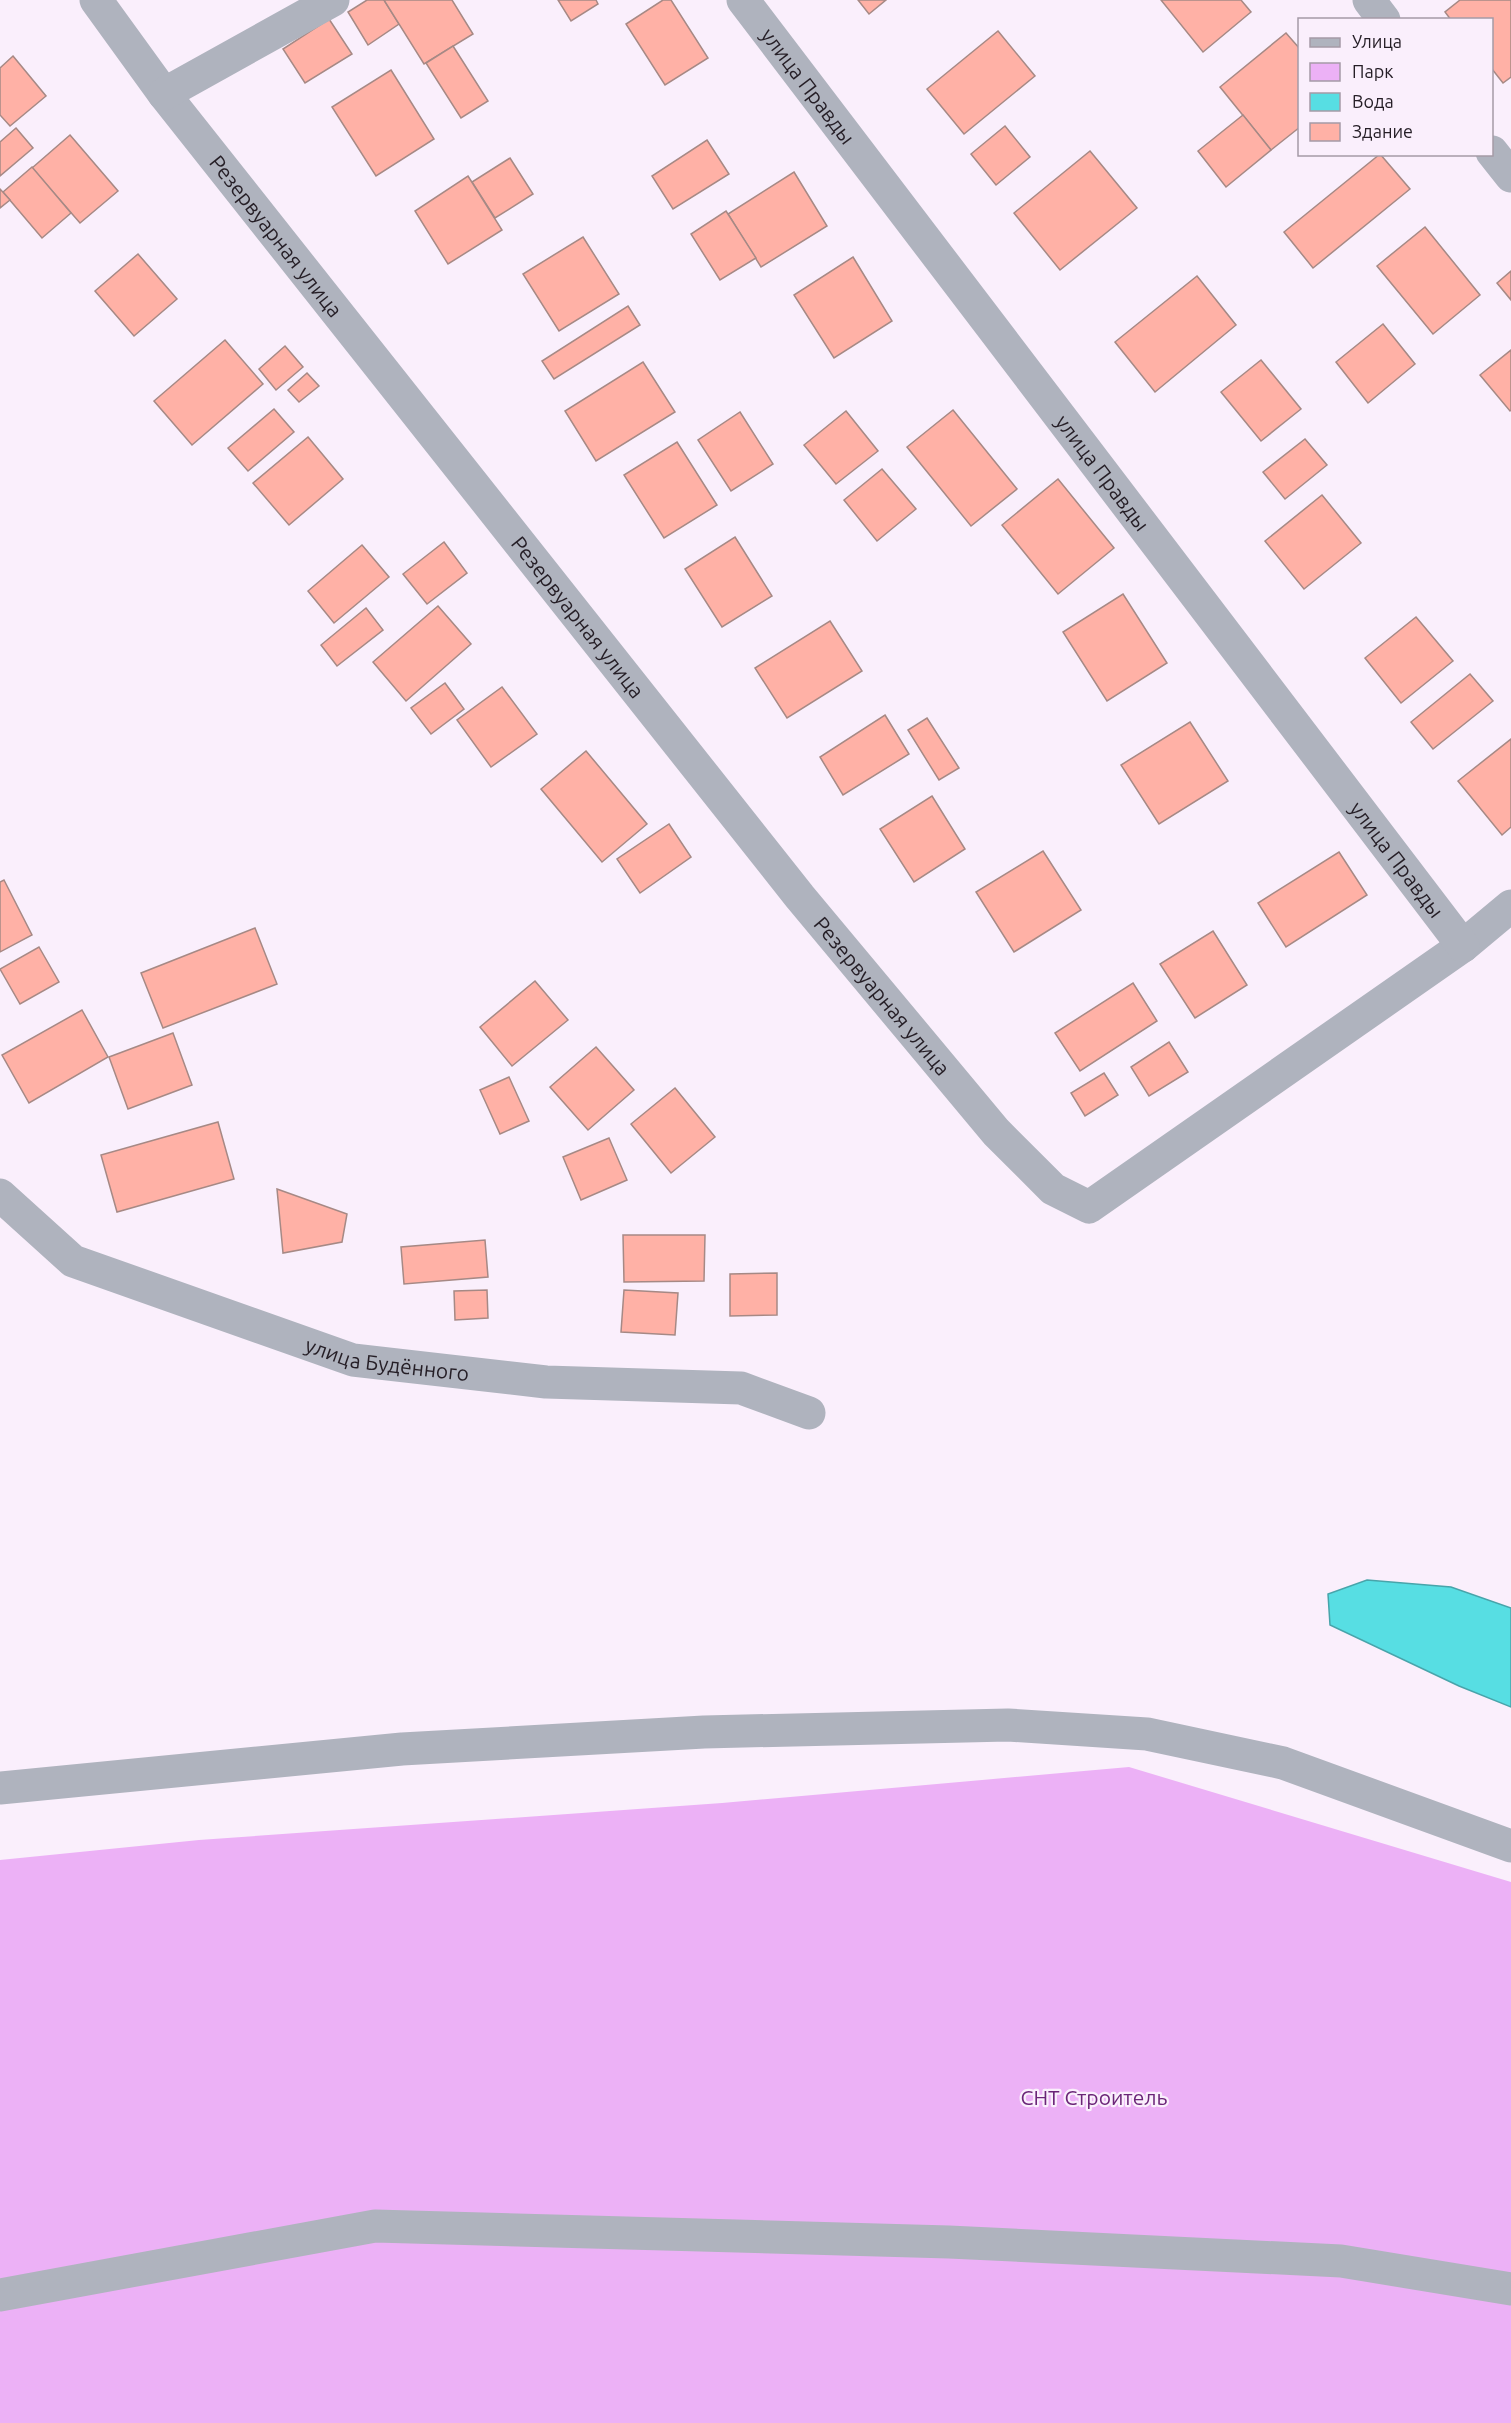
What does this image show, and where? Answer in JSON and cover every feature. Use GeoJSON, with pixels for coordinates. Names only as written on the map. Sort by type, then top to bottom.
{"type":"FeatureCollection","features":[{"type":"Feature","properties":{"kind":"street","name":"Резервуарная улица"},"geometry":{"type":"LineString","coordinates":[[96,0],[164,94],[800,897],[996,1132],[1053,1189],[1089,1207],[1462,946]]}},
{"type":"Feature","properties":{"kind":"street"},"geometry":{"type":"LineString","coordinates":[[164,94],[333,0]]}},
{"type":"Feature","properties":{"kind":"street","name":"улица Правды"},"geometry":{"type":"LineString","coordinates":[[743,0],[1462,946]]}},
{"type":"Feature","properties":{"kind":"street"},"geometry":{"type":"LineString","coordinates":[[1369,0],[1382,18]]}},
{"type":"Feature","properties":{"kind":"street"},"geometry":{"type":"LineString","coordinates":[[1493,154],[1511,176]]}},
{"type":"Feature","properties":{"kind":"street"},"geometry":{"type":"LineString","coordinates":[[1462,946],[1511,906]]}},
{"type":"Feature","properties":{"kind":"street","name":"улица Будённого"},"geometry":{"type":"LineString","coordinates":[[0,1195],[73,1261],[353,1360],[546,1382],[741,1388],[809,1413]]}},
{"type":"Feature","properties":{"kind":"street"},"geometry":{"type":"LineString","coordinates":[[0,1788],[402,1749],[704,1732],[1008,1725],[1147,1734],[1283,1763],[1511,1846]]}},
{"type":"Feature","properties":{"kind":"street"},"geometry":{"type":"LineString","coordinates":[[0,2295],[375,2226],[949,2242],[1341,2261],[1511,2289]]}},
{"type":"Feature","properties":{"kind":"green space","name":"СНТ Строитель"},"geometry":{"type":"Polygon","coordinates":[[[1129,1767],[1511,1882],[1511,2423],[0,2423],[0,1860],[199,1840],[722,1803],[1129,1767]]]}},
{"type":"Feature","properties":{"kind":"water"},"geometry":{"type":"Polygon","coordinates":[[[1367,1580],[1451,1587],[1511,1608],[1511,1707],[1459,1686],[1330,1625],[1328,1594],[1367,1580]]]}},
{"type":"Feature","properties":{"kind":"building"},"geometry":{"type":"Polygon","coordinates":[[[367,0],[384,0],[399,24],[368,45],[348,12],[367,0]]]}},
{"type":"Feature","properties":{"kind":"building"},"geometry":{"type":"Polygon","coordinates":[[[384,0],[452,0],[473,34],[424,64],[384,0]]]}},
{"type":"Feature","properties":{"kind":"building"},"geometry":{"type":"Polygon","coordinates":[[[558,0],[596,0],[598,4],[571,21],[558,0]]]}},
{"type":"Feature","properties":{"kind":"building"},"geometry":{"type":"Polygon","coordinates":[[[663,0],[671,0],[708,58],[665,85],[626,24],[663,0]]]}},
{"type":"Feature","properties":{"kind":"building"},"geometry":{"type":"Polygon","coordinates":[[[858,0],[886,0],[869,14],[858,0]]]}},
{"type":"Feature","properties":{"kind":"building"},"geometry":{"type":"Polygon","coordinates":[[[1161,0],[1241,0],[1251,12],[1203,52],[1161,0]]]}},
{"type":"Feature","properties":{"kind":"building"},"geometry":{"type":"Polygon","coordinates":[[[1460,0],[1511,0],[1511,77],[1503,83],[1493,70],[1493,18],[1450,18],[1445,12],[1460,0]]]}},
{"type":"Feature","properties":{"kind":"building"},"geometry":{"type":"Polygon","coordinates":[[[329,19],[352,54],[305,83],[283,49],[329,19]]]}},
{"type":"Feature","properties":{"kind":"building"},"geometry":{"type":"Polygon","coordinates":[[[998,31],[1035,76],[964,134],[927,89],[998,31]]]}},
{"type":"Feature","properties":{"kind":"building"},"geometry":{"type":"Polygon","coordinates":[[[1286,33],[1298,47],[1298,129],[1271,150],[1220,87],[1286,33]]]}},
{"type":"Feature","properties":{"kind":"building"},"geometry":{"type":"Polygon","coordinates":[[[453,46],[488,101],[461,118],[426,63],[453,46]]]}},
{"type":"Feature","properties":{"kind":"building"},"geometry":{"type":"Polygon","coordinates":[[[13,56],[46,96],[10,126],[0,115],[0,68],[13,56]]]}},
{"type":"Feature","properties":{"kind":"building"},"geometry":{"type":"Polygon","coordinates":[[[391,70],[434,139],[376,176],[332,107],[391,70]]]}},
{"type":"Feature","properties":{"kind":"building"},"geometry":{"type":"Polygon","coordinates":[[[1243,115],[1271,150],[1226,187],[1198,151],[1243,115]]]}},
{"type":"Feature","properties":{"kind":"building"},"geometry":{"type":"Polygon","coordinates":[[[1005,126],[1030,157],[996,185],[971,154],[1005,126]]]}},
{"type":"Feature","properties":{"kind":"building"},"geometry":{"type":"Polygon","coordinates":[[[16,128],[33,148],[0,176],[0,142],[16,128]]]}},
{"type":"Feature","properties":{"kind":"building"},"geometry":{"type":"Polygon","coordinates":[[[70,135],[118,191],[80,223],[32,168],[70,135]]]}},
{"type":"Feature","properties":{"kind":"building"},"geometry":{"type":"Polygon","coordinates":[[[707,140],[729,174],[673,209],[652,176],[707,140]]]}},
{"type":"Feature","properties":{"kind":"building"},"geometry":{"type":"Polygon","coordinates":[[[1090,151],[1137,208],[1060,270],[1014,213],[1090,151]]]}},
{"type":"Feature","properties":{"kind":"building"},"geometry":{"type":"Polygon","coordinates":[[[1378,156],[1382,156],[1410,189],[1313,268],[1284,232],[1378,156]]]}},
{"type":"Feature","properties":{"kind":"building"},"geometry":{"type":"Polygon","coordinates":[[[510,158],[533,194],[495,218],[472,182],[510,158]]]}},
{"type":"Feature","properties":{"kind":"building"},"geometry":{"type":"Polygon","coordinates":[[[32,167],[71,213],[42,238],[3,192],[32,167]]]}},
{"type":"Feature","properties":{"kind":"building"},"geometry":{"type":"Polygon","coordinates":[[[794,172],[827,226],[761,267],[728,214],[794,172]]]}},
{"type":"Feature","properties":{"kind":"building"},"geometry":{"type":"Polygon","coordinates":[[[468,176],[502,230],[448,264],[415,211],[468,176]]]}},
{"type":"Feature","properties":{"kind":"building"},"geometry":{"type":"Polygon","coordinates":[[[0,189],[10,200],[0,208],[0,189]]]}},
{"type":"Feature","properties":{"kind":"building"},"geometry":{"type":"Polygon","coordinates":[[[726,211],[756,258],[720,280],[691,234],[726,211]]]}},
{"type":"Feature","properties":{"kind":"building"},"geometry":{"type":"Polygon","coordinates":[[[1425,227],[1480,295],[1433,334],[1377,266],[1425,227]]]}},
{"type":"Feature","properties":{"kind":"building"},"geometry":{"type":"Polygon","coordinates":[[[583,237],[619,294],[559,331],[523,274],[583,237]]]}},
{"type":"Feature","properties":{"kind":"building"},"geometry":{"type":"Polygon","coordinates":[[[138,254],[177,299],[134,336],[95,291],[138,254]]]}},
{"type":"Feature","properties":{"kind":"building"},"geometry":{"type":"Polygon","coordinates":[[[853,257],[892,321],[834,358],[794,295],[853,257]]]}},
{"type":"Feature","properties":{"kind":"building"},"geometry":{"type":"Polygon","coordinates":[[[1511,271],[1511,300],[1497,283],[1511,271]]]}},
{"type":"Feature","properties":{"kind":"building"},"geometry":{"type":"Polygon","coordinates":[[[1197,276],[1236,325],[1155,392],[1115,342],[1197,276]]]}},
{"type":"Feature","properties":{"kind":"building"},"geometry":{"type":"Polygon","coordinates":[[[628,306],[640,325],[554,379],[542,361],[628,306]]]}},
{"type":"Feature","properties":{"kind":"building"},"geometry":{"type":"Polygon","coordinates":[[[1383,324],[1415,364],[1368,403],[1336,362],[1383,324]]]}},
{"type":"Feature","properties":{"kind":"building"},"geometry":{"type":"Polygon","coordinates":[[[225,340],[263,384],[192,445],[154,401],[225,340]]]}},
{"type":"Feature","properties":{"kind":"building"},"geometry":{"type":"Polygon","coordinates":[[[285,346],[303,367],[276,390],[259,369],[285,346]]]}},
{"type":"Feature","properties":{"kind":"building"},"geometry":{"type":"Polygon","coordinates":[[[1511,350],[1511,410],[1510,411],[1480,375],[1511,350]]]}},
{"type":"Feature","properties":{"kind":"building"},"geometry":{"type":"Polygon","coordinates":[[[1261,360],[1301,409],[1261,441],[1221,392],[1261,360]]]}},
{"type":"Feature","properties":{"kind":"building"},"geometry":{"type":"Polygon","coordinates":[[[643,362],[675,412],[596,461],[565,411],[643,362]]]}},
{"type":"Feature","properties":{"kind":"building"},"geometry":{"type":"Polygon","coordinates":[[[307,373],[319,386],[299,402],[288,390],[307,373]]]}},
{"type":"Feature","properties":{"kind":"building"},"geometry":{"type":"Polygon","coordinates":[[[274,409],[294,432],[248,471],[228,448],[274,409]]]}},
{"type":"Feature","properties":{"kind":"building"},"geometry":{"type":"Polygon","coordinates":[[[953,410],[1017,489],[971,526],[907,447],[953,410]]]}},
{"type":"Feature","properties":{"kind":"building"},"geometry":{"type":"Polygon","coordinates":[[[846,411],[878,451],[836,484],[804,445],[846,411]]]}},
{"type":"Feature","properties":{"kind":"building"},"geometry":{"type":"Polygon","coordinates":[[[740,412],[773,464],[731,491],[698,440],[740,412]]]}},
{"type":"Feature","properties":{"kind":"building"},"geometry":{"type":"Polygon","coordinates":[[[308,437],[343,479],[289,525],[253,483],[308,437]]]}},
{"type":"Feature","properties":{"kind":"building"},"geometry":{"type":"Polygon","coordinates":[[[1305,439],[1327,465],[1285,499],[1263,472],[1305,439]]]}},
{"type":"Feature","properties":{"kind":"building"},"geometry":{"type":"Polygon","coordinates":[[[677,442],[717,505],[664,538],[624,475],[677,442]]]}},
{"type":"Feature","properties":{"kind":"building"},"geometry":{"type":"Polygon","coordinates":[[[882,469],[916,509],[877,541],[844,500],[882,469]]]}},
{"type":"Feature","properties":{"kind":"building"},"geometry":{"type":"Polygon","coordinates":[[[1058,479],[1114,548],[1058,594],[1002,525],[1058,479]]]}},
{"type":"Feature","properties":{"kind":"building"},"geometry":{"type":"Polygon","coordinates":[[[1322,495],[1361,543],[1304,589],[1265,541],[1322,495]]]}},
{"type":"Feature","properties":{"kind":"building"},"geometry":{"type":"Polygon","coordinates":[[[735,537],[772,596],[722,627],[685,569],[735,537]]]}},
{"type":"Feature","properties":{"kind":"building"},"geometry":{"type":"Polygon","coordinates":[[[444,542],[467,573],[427,604],[403,574],[444,542]]]}},
{"type":"Feature","properties":{"kind":"building"},"geometry":{"type":"Polygon","coordinates":[[[362,545],[389,577],[334,623],[308,591],[362,545]]]}},
{"type":"Feature","properties":{"kind":"building"},"geometry":{"type":"Polygon","coordinates":[[[1123,594],[1167,663],[1107,701],[1063,632],[1123,594]]]}},
{"type":"Feature","properties":{"kind":"building"},"geometry":{"type":"Polygon","coordinates":[[[438,606],[471,644],[406,701],[373,662],[438,606]]]}},
{"type":"Feature","properties":{"kind":"building"},"geometry":{"type":"Polygon","coordinates":[[[366,608],[383,630],[337,666],[321,645],[366,608]]]}},
{"type":"Feature","properties":{"kind":"building"},"geometry":{"type":"Polygon","coordinates":[[[1416,617],[1453,661],[1401,703],[1365,658],[1416,617]]]}},
{"type":"Feature","properties":{"kind":"building"},"geometry":{"type":"Polygon","coordinates":[[[830,621],[862,671],[787,718],[755,668],[830,621]]]}},
{"type":"Feature","properties":{"kind":"building"},"geometry":{"type":"Polygon","coordinates":[[[1470,674],[1493,701],[1433,749],[1411,722],[1470,674]]]}},
{"type":"Feature","properties":{"kind":"building"},"geometry":{"type":"Polygon","coordinates":[[[445,683],[464,709],[431,734],[411,708],[445,683]]]}},
{"type":"Feature","properties":{"kind":"building"},"geometry":{"type":"Polygon","coordinates":[[[502,687],[537,734],[491,767],[457,720],[502,687]]]}},
{"type":"Feature","properties":{"kind":"building"},"geometry":{"type":"Polygon","coordinates":[[[885,715],[909,754],[843,795],[820,757],[885,715]]]}},
{"type":"Feature","properties":{"kind":"building"},"geometry":{"type":"Polygon","coordinates":[[[927,718],[959,768],[939,780],[908,730],[927,718]]]}},
{"type":"Feature","properties":{"kind":"building"},"geometry":{"type":"Polygon","coordinates":[[[1190,722],[1228,781],[1159,824],[1121,765],[1190,722]]]}},
{"type":"Feature","properties":{"kind":"building"},"geometry":{"type":"Polygon","coordinates":[[[1511,739],[1511,827],[1502,835],[1458,781],[1511,739]]]}},
{"type":"Feature","properties":{"kind":"building"},"geometry":{"type":"Polygon","coordinates":[[[586,751],[647,824],[602,862],[541,789],[586,751]]]}},
{"type":"Feature","properties":{"kind":"building"},"geometry":{"type":"Polygon","coordinates":[[[932,796],[965,849],[914,882],[880,829],[932,796]]]}},
{"type":"Feature","properties":{"kind":"building"},"geometry":{"type":"Polygon","coordinates":[[[669,824],[691,857],[640,893],[617,859],[669,824]]]}},
{"type":"Feature","properties":{"kind":"building"},"geometry":{"type":"Polygon","coordinates":[[[1043,851],[1081,910],[1014,952],[976,892],[1043,851]]]}},
{"type":"Feature","properties":{"kind":"building"},"geometry":{"type":"Polygon","coordinates":[[[1339,852],[1367,895],[1286,947],[1258,903],[1339,852]]]}},
{"type":"Feature","properties":{"kind":"building"},"geometry":{"type":"Polygon","coordinates":[[[4,880],[32,935],[0,952],[0,882],[4,880]]]}},
{"type":"Feature","properties":{"kind":"building"},"geometry":{"type":"Polygon","coordinates":[[[255,928],[277,984],[163,1028],[141,973],[255,928]]]}},
{"type":"Feature","properties":{"kind":"building"},"geometry":{"type":"Polygon","coordinates":[[[1213,931],[1247,985],[1195,1018],[1160,964],[1213,931]]]}},
{"type":"Feature","properties":{"kind":"building"},"geometry":{"type":"Polygon","coordinates":[[[39,947],[59,982],[20,1004],[0,969],[39,947]]]}},
{"type":"Feature","properties":{"kind":"building"},"geometry":{"type":"Polygon","coordinates":[[[535,981],[568,1020],[512,1066],[480,1027],[535,981]]]}},
{"type":"Feature","properties":{"kind":"building"},"geometry":{"type":"Polygon","coordinates":[[[1133,983],[1157,1021],[1080,1071],[1055,1033],[1133,983]]]}},
{"type":"Feature","properties":{"kind":"building"},"geometry":{"type":"Polygon","coordinates":[[[82,1010],[108,1057],[29,1103],[2,1055],[82,1010]]]}},
{"type":"Feature","properties":{"kind":"building"},"geometry":{"type":"Polygon","coordinates":[[[173,1033],[192,1085],[128,1109],[109,1057],[173,1033]]]}},
{"type":"Feature","properties":{"kind":"building"},"geometry":{"type":"Polygon","coordinates":[[[1169,1042],[1188,1072],[1149,1096],[1131,1067],[1169,1042]]]}},
{"type":"Feature","properties":{"kind":"building"},"geometry":{"type":"Polygon","coordinates":[[[596,1047],[634,1090],[588,1130],[550,1087],[596,1047]]]}},
{"type":"Feature","properties":{"kind":"building"},"geometry":{"type":"Polygon","coordinates":[[[1104,1073],[1118,1095],[1085,1116],[1071,1093],[1104,1073]]]}},
{"type":"Feature","properties":{"kind":"building"},"geometry":{"type":"Polygon","coordinates":[[[509,1077],[529,1121],[500,1134],[480,1090],[509,1077]]]}},
{"type":"Feature","properties":{"kind":"building"},"geometry":{"type":"Polygon","coordinates":[[[675,1088],[715,1137],[671,1173],[631,1124],[675,1088]]]}},
{"type":"Feature","properties":{"kind":"building"},"geometry":{"type":"Polygon","coordinates":[[[218,1122],[234,1179],[117,1212],[101,1155],[218,1122]]]}},
{"type":"Feature","properties":{"kind":"building"},"geometry":{"type":"Polygon","coordinates":[[[609,1138],[627,1180],[581,1200],[563,1157],[609,1138]]]}},
{"type":"Feature","properties":{"kind":"building"},"geometry":{"type":"Polygon","coordinates":[[[277,1189],[347,1214],[342,1242],[283,1253],[277,1189]]]}},
{"type":"Feature","properties":{"kind":"building"},"geometry":{"type":"Polygon","coordinates":[[[623,1235],[705,1235],[704,1281],[624,1282],[623,1235]]]}},
{"type":"Feature","properties":{"kind":"building"},"geometry":{"type":"Polygon","coordinates":[[[485,1240],[488,1277],[404,1284],[401,1247],[485,1240]]]}},
{"type":"Feature","properties":{"kind":"building"},"geometry":{"type":"Polygon","coordinates":[[[777,1273],[777,1315],[730,1316],[730,1274],[777,1273]]]}},
{"type":"Feature","properties":{"kind":"building"},"geometry":{"type":"Polygon","coordinates":[[[487,1290],[488,1318],[455,1320],[454,1291],[487,1290]]]}},
{"type":"Feature","properties":{"kind":"building"},"geometry":{"type":"Polygon","coordinates":[[[624,1290],[678,1293],[675,1335],[621,1332],[624,1290]]]}}]}
